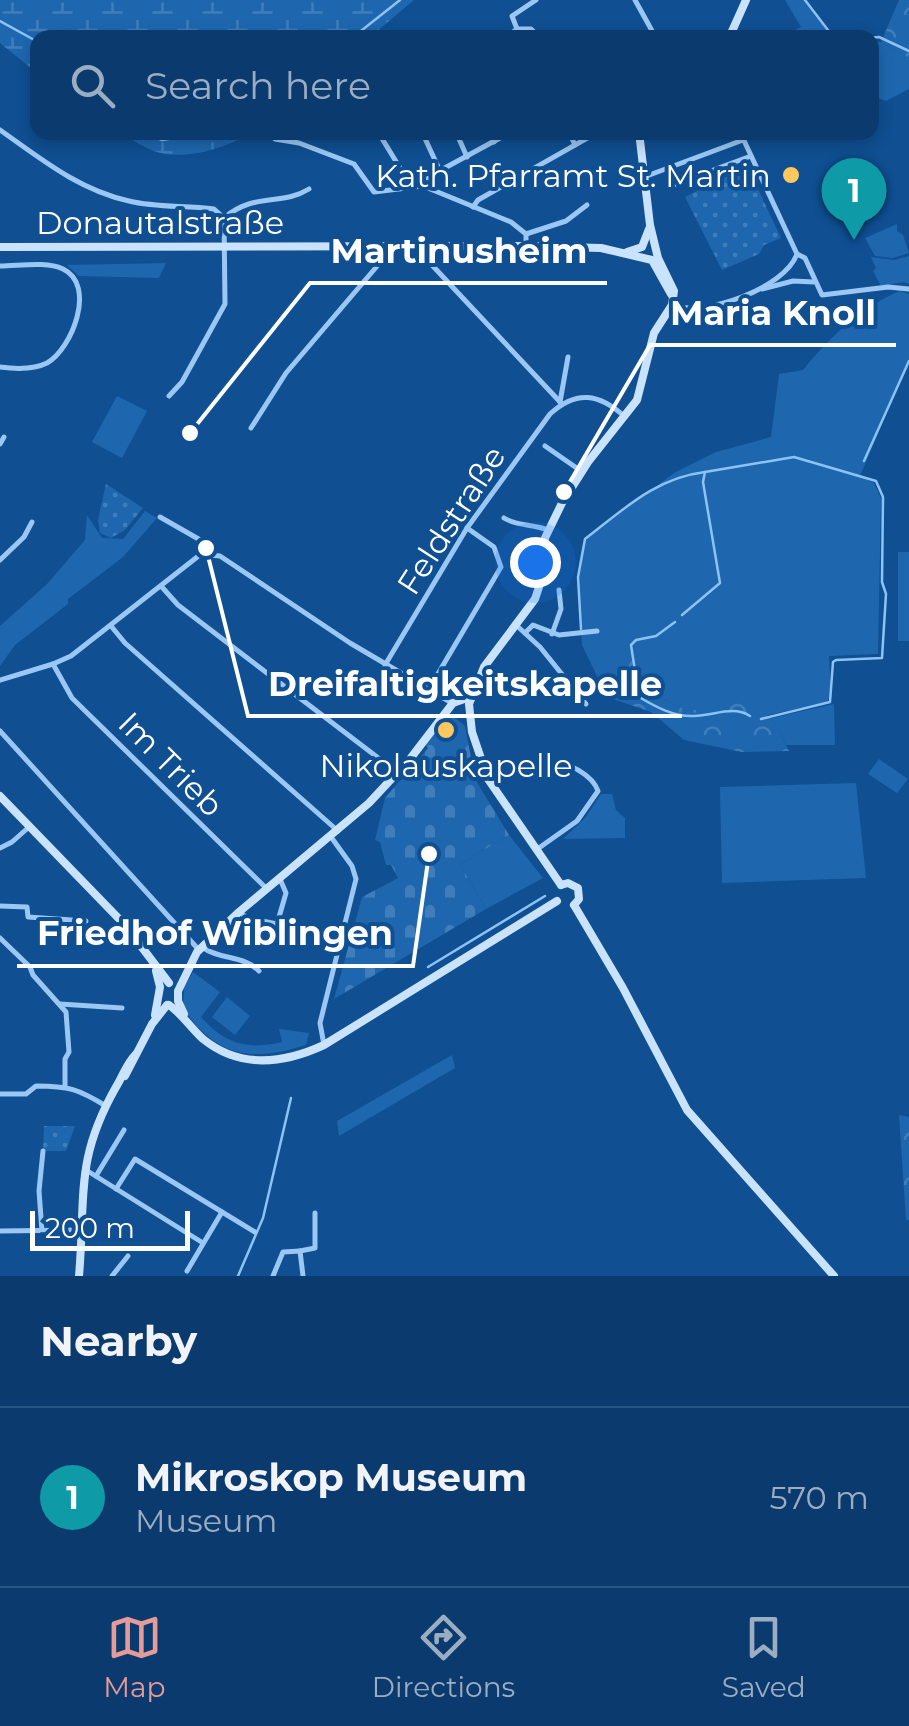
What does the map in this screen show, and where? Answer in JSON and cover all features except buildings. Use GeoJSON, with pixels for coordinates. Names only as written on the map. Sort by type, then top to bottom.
{"type":"FeatureCollection","features":[{"type":"Feature","properties":{"kind":"main road"},"geometry":{"type":"LineString","coordinates":[[733,30],[746,0]]}},
{"type":"Feature","properties":{"kind":"main road"},"geometry":{"type":"LineString","coordinates":[[561,885],[488,779],[472,732],[469,700],[484,666],[539,590],[548,530],[581,471],[640,392],[650,343],[672,301],[649,251],[650,224],[640,140]]}},
{"type":"Feature","properties":{"kind":"main road","name":"Donautalstraße"},"geometry":{"type":"LineString","coordinates":[[0,247],[425,245],[649,251]]}},
{"type":"Feature","properties":{"kind":"main road"},"geometry":{"type":"LineString","coordinates":[[79,1276],[84,1169],[92,1137],[152,1024],[200,948],[376,796],[453,703],[469,700]]}},
{"type":"Feature","properties":{"kind":"main road"},"geometry":{"type":"LineString","coordinates":[[0,796],[125,925],[154,963],[186,1020],[208,1042],[246,1060],[284,1060],[324,1045],[557,901]]}},
{"type":"Feature","properties":{"kind":"main road"},"geometry":{"type":"LineString","coordinates":[[568,883],[578,888],[580,896],[574,906],[566,907],[557,901],[555,894],[561,885],[568,883]]}},
{"type":"Feature","properties":{"kind":"main road"},"geometry":{"type":"LineString","coordinates":[[574,906],[623,988],[687,1110],[834,1276]]}},
{"type":"Feature","properties":{"kind":"main road"},"geometry":{"type":"LineString","coordinates":[[154,963],[160,987],[170,995]]}},
{"type":"Feature","properties":{"kind":"street"},"geometry":{"type":"LineString","coordinates":[[532,30],[517,29],[512,16],[536,0]]}},
{"type":"Feature","properties":{"kind":"street"},"geometry":{"type":"LineString","coordinates":[[635,0],[650,30]]}},
{"type":"Feature","properties":{"kind":"street"},"geometry":{"type":"LineString","coordinates":[[0,130],[50,166],[96,191],[136,203],[214,209],[224,218],[224,307],[182,382],[169,396]]}},
{"type":"Feature","properties":{"kind":"street"},"geometry":{"type":"LineString","coordinates":[[282,140],[354,164],[374,192],[422,186],[512,222],[526,234],[526,246]]}},
{"type":"Feature","properties":{"kind":"street"},"geometry":{"type":"LineString","coordinates":[[383,140],[410,186]]}},
{"type":"Feature","properties":{"kind":"street"},"geometry":{"type":"LineString","coordinates":[[426,140],[440,170]]}},
{"type":"Feature","properties":{"kind":"street"},"geometry":{"type":"LineString","coordinates":[[460,140],[468,156]]}},
{"type":"Feature","properties":{"kind":"street"},"geometry":{"type":"LineString","coordinates":[[422,186],[440,170],[497,140]]}},
{"type":"Feature","properties":{"kind":"street"},"geometry":{"type":"LineString","coordinates":[[573,140],[575,145]]}},
{"type":"Feature","properties":{"kind":"street"},"geometry":{"type":"LineString","coordinates":[[473,207],[480,199],[584,140]]}},
{"type":"Feature","properties":{"kind":"street"},"geometry":{"type":"LineString","coordinates":[[644,177],[732,140]]}},
{"type":"Feature","properties":{"kind":"street"},"geometry":{"type":"LineString","coordinates":[[743,140],[797,254],[804,258],[825,296],[888,286],[909,289]]}},
{"type":"Feature","properties":{"kind":"street"},"geometry":{"type":"LineString","coordinates":[[673,185],[751,156]]}},
{"type":"Feature","properties":{"kind":"street"},"geometry":{"type":"LineString","coordinates":[[224,218],[247,203],[297,196],[309,189]]}},
{"type":"Feature","properties":{"kind":"street"},"geometry":{"type":"LineString","coordinates":[[526,234],[566,221],[588,205]]}},
{"type":"Feature","properties":{"kind":"street"},"geometry":{"type":"LineString","coordinates":[[425,245],[429,262],[561,403]]}},
{"type":"Feature","properties":{"kind":"street"},"geometry":{"type":"LineString","coordinates":[[251,428],[286,373],[378,265],[381,246]]}},
{"type":"Feature","properties":{"kind":"street"},"geometry":{"type":"LineString","coordinates":[[758,289],[792,266],[797,254]]}},
{"type":"Feature","properties":{"kind":"street","name":"Donautalstraße"},"geometry":{"type":"LineString","coordinates":[[0,266],[62,269],[74,278],[79,305],[70,338],[52,360],[30,368],[0,368]]}},
{"type":"Feature","properties":{"kind":"street"},"geometry":{"type":"LineString","coordinates":[[672,301],[685,309],[708,308],[758,289],[815,282]]}},
{"type":"Feature","properties":{"kind":"street"},"geometry":{"type":"LineString","coordinates":[[561,403],[568,357]]}},
{"type":"Feature","properties":{"kind":"street"},"geometry":{"type":"LineString","coordinates":[[561,403],[582,396],[596,397],[625,416]]}},
{"type":"Feature","properties":{"kind":"street","name":"Feldstraße"},"geometry":{"type":"LineString","coordinates":[[386,665],[467,528],[561,403]]}},
{"type":"Feature","properties":{"kind":"street"},"geometry":{"type":"LineString","coordinates":[[545,446],[581,471]]}},
{"type":"Feature","properties":{"kind":"street"},"geometry":{"type":"LineString","coordinates":[[160,517],[202,541],[201,554]]}},
{"type":"Feature","properties":{"kind":"street"},"geometry":{"type":"LineString","coordinates":[[504,518],[512,524],[548,530]]}},
{"type":"Feature","properties":{"kind":"street"},"geometry":{"type":"LineString","coordinates":[[0,560],[24,537],[32,522]]}},
{"type":"Feature","properties":{"kind":"street"},"geometry":{"type":"LineString","coordinates":[[428,689],[501,567],[494,547],[467,528]]}},
{"type":"Feature","properties":{"kind":"street"},"geometry":{"type":"LineString","coordinates":[[0,680],[53,664],[111,626],[201,554],[220,556],[386,665],[453,703]]}},
{"type":"Feature","properties":{"kind":"street"},"geometry":{"type":"LineString","coordinates":[[162,586],[178,605],[398,773]]}},
{"type":"Feature","properties":{"kind":"street"},"geometry":{"type":"LineString","coordinates":[[552,634],[561,609],[559,590]]}},
{"type":"Feature","properties":{"kind":"street"},"geometry":{"type":"LineString","coordinates":[[525,633],[533,625],[552,634],[597,632]]}},
{"type":"Feature","properties":{"kind":"street"},"geometry":{"type":"LineString","coordinates":[[111,626],[125,644],[334,834],[354,868],[356,881],[320,1023],[324,1045]]}},
{"type":"Feature","properties":{"kind":"street"},"geometry":{"type":"LineString","coordinates":[[516,626],[586,704]]}},
{"type":"Feature","properties":{"kind":"street","name":"Im Trieb"},"geometry":{"type":"LineString","coordinates":[[53,664],[72,698],[266,889]]}},
{"type":"Feature","properties":{"kind":"street"},"geometry":{"type":"LineString","coordinates":[[0,731],[200,948],[251,963],[259,971]]}},
{"type":"Feature","properties":{"kind":"street"},"geometry":{"type":"LineString","coordinates":[[536,850],[577,820],[598,791],[595,782],[564,763],[552,764],[542,775]]}},
{"type":"Feature","properties":{"kind":"street"},"geometry":{"type":"LineString","coordinates":[[0,848],[31,825]]}},
{"type":"Feature","properties":{"kind":"street"},"geometry":{"type":"LineString","coordinates":[[239,912],[248,918],[277,924],[286,893],[280,879]]}},
{"type":"Feature","properties":{"kind":"street"},"geometry":{"type":"LineString","coordinates":[[0,906],[27,906],[28,917],[86,921]]}},
{"type":"Feature","properties":{"kind":"street"},"geometry":{"type":"LineString","coordinates":[[0,938],[66,1012],[66,1035],[70,1038],[64,1086]]}},
{"type":"Feature","properties":{"kind":"street"},"geometry":{"type":"LineString","coordinates":[[60,1004],[122,1008]]}},
{"type":"Feature","properties":{"kind":"street"},"geometry":{"type":"LineString","coordinates":[[0,1094],[26,1094],[32,1086],[64,1086],[76,1088],[106,1106]]}},
{"type":"Feature","properties":{"kind":"street"},"geometry":{"type":"LineString","coordinates":[[96,1176],[124,1130]]}},
{"type":"Feature","properties":{"kind":"street"},"geometry":{"type":"LineString","coordinates":[[42,1151],[42,1231]]}},
{"type":"Feature","properties":{"kind":"street"},"geometry":{"type":"LineString","coordinates":[[116,1188],[135,1159],[255,1232]]}},
{"type":"Feature","properties":{"kind":"street"},"geometry":{"type":"LineString","coordinates":[[84,1169],[204,1243]]}},
{"type":"Feature","properties":{"kind":"street"},"geometry":{"type":"LineString","coordinates":[[187,1271],[222,1212]]}},
{"type":"Feature","properties":{"kind":"street"},"geometry":{"type":"LineString","coordinates":[[273,1276],[282,1252],[318,1250],[314,1214]]}},
{"type":"Feature","properties":{"kind":"street"},"geometry":{"type":"LineString","coordinates":[[0,1230],[80,1230]]}},
{"type":"Feature","properties":{"kind":"street"},"geometry":{"type":"LineString","coordinates":[[300,1251],[303,1276]]}},
{"type":"Feature","properties":{"kind":"street"},"geometry":{"type":"LineString","coordinates":[[112,1276],[128,1256]]}},
{"type":"Feature","properties":{"kind":"green space"},"geometry":{"type":"Polygon","coordinates":[[[0,0],[414,0],[378,30],[30,30],[30,67],[0,43],[0,0]]]}},
{"type":"Feature","properties":{"kind":"green space"},"geometry":{"type":"Polygon","coordinates":[[[785,0],[804,0],[827,30],[795,30],[801,27],[785,0]]]}},
{"type":"Feature","properties":{"kind":"green space"},"geometry":{"type":"Polygon","coordinates":[[[899,0],[909,0],[909,58],[881,42],[899,0]]]}},
{"type":"Feature","properties":{"kind":"green space"},"geometry":{"type":"Polygon","coordinates":[[[879,42],[909,58],[909,89],[886,101],[879,98],[879,42]]]}},
{"type":"Feature","properties":{"kind":"green space"},"geometry":{"type":"Polygon","coordinates":[[[133,140],[237,140],[194,154],[152,151],[133,140]]]}},
{"type":"Feature","properties":{"kind":"green space"},"geometry":{"type":"Polygon","coordinates":[[[744,168],[749,170],[781,238],[764,245],[759,254],[722,270],[685,197],[744,168]]]}},
{"type":"Feature","properties":{"kind":"green space"},"geometry":{"type":"Polygon","coordinates":[[[897,224],[909,253],[893,258],[875,256],[865,238],[897,224]]]}},
{"type":"Feature","properties":{"kind":"green space"},"geometry":{"type":"Polygon","coordinates":[[[909,256],[909,284],[881,286],[871,257],[894,260],[909,256]]]}},
{"type":"Feature","properties":{"kind":"green space"},"geometry":{"type":"Polygon","coordinates":[[[166,263],[159,278],[79,276],[67,265],[166,263]]]}},
{"type":"Feature","properties":{"kind":"green space"},"geometry":{"type":"Polygon","coordinates":[[[900,291],[909,294],[909,361],[860,476],[874,483],[881,498],[878,654],[829,656],[831,694],[827,702],[764,716],[738,703],[688,711],[639,687],[626,640],[607,666],[607,697],[582,645],[578,579],[585,539],[674,473],[716,452],[771,437],[779,374],[803,370],[847,324],[900,291]]]}},
{"type":"Feature","properties":{"kind":"green space"},"geometry":{"type":"Polygon","coordinates":[[[117,396],[147,411],[122,458],[92,442],[117,396]]]}},
{"type":"Feature","properties":{"kind":"green space"},"geometry":{"type":"Polygon","coordinates":[[[106,484],[143,508],[125,530],[111,538],[100,533],[98,520],[106,484]]]}},
{"type":"Feature","properties":{"kind":"green space"},"geometry":{"type":"Polygon","coordinates":[[[145,511],[157,518],[123,557],[15,645],[0,666],[0,626],[47,584],[85,540],[87,515],[102,538],[123,539],[145,511]]]}},
{"type":"Feature","properties":{"kind":"green space"},"geometry":{"type":"Polygon","coordinates":[[[898,552],[909,552],[909,641],[898,641],[898,552]]]}},
{"type":"Feature","properties":{"kind":"green space"},"geometry":{"type":"Polygon","coordinates":[[[626,639],[639,687],[688,711],[738,702],[772,718],[789,751],[742,752],[684,740],[651,712],[607,697],[606,666],[626,639]]]}},
{"type":"Feature","properties":{"kind":"green space"},"geometry":{"type":"Polygon","coordinates":[[[834,704],[835,745],[786,745],[772,718],[834,704]]]}},
{"type":"Feature","properties":{"kind":"green space"},"geometry":{"type":"Polygon","coordinates":[[[450,714],[465,726],[475,779],[509,835],[460,864],[486,909],[334,999],[362,897],[398,878],[391,865],[386,865],[380,842],[375,840],[385,798],[428,748],[425,744],[450,714]]]}},
{"type":"Feature","properties":{"kind":"green space"},"geometry":{"type":"Polygon","coordinates":[[[879,759],[908,779],[897,793],[868,774],[879,759]]]}},
{"type":"Feature","properties":{"kind":"green space"},"geometry":{"type":"Polygon","coordinates":[[[856,783],[866,878],[722,883],[720,787],[856,783]]]}},
{"type":"Feature","properties":{"kind":"green space"},"geometry":{"type":"Polygon","coordinates":[[[601,794],[612,794],[616,810],[625,818],[625,838],[563,839],[585,818],[601,794]]]}},
{"type":"Feature","properties":{"kind":"green space"},"geometry":{"type":"Polygon","coordinates":[[[509,835],[543,878],[486,909],[460,864],[509,835]]]}},
{"type":"Feature","properties":{"kind":"green space"},"geometry":{"type":"Polygon","coordinates":[[[193,972],[220,992],[201,1017],[228,1039],[247,1045],[282,1042],[279,1029],[309,1033],[306,1045],[252,1054],[222,1046],[196,1025],[183,1008],[184,988],[193,972]]]}},
{"type":"Feature","properties":{"kind":"green space"},"geometry":{"type":"Polygon","coordinates":[[[227,997],[250,1016],[235,1035],[212,1017],[227,997]]]}},
{"type":"Feature","properties":{"kind":"green space"},"geometry":{"type":"Polygon","coordinates":[[[452,1055],[455,1068],[339,1136],[337,1121],[452,1055]]]}},
{"type":"Feature","properties":{"kind":"green space"},"geometry":{"type":"Polygon","coordinates":[[[899,1115],[909,1117],[909,1220],[906,1220],[899,1115]]]}},
{"type":"Feature","properties":{"kind":"green space"},"geometry":{"type":"Polygon","coordinates":[[[44,1126],[75,1126],[66,1151],[43,1151],[44,1126]]]}},
{"type":"Feature","properties":{"kind":"waterway"},"geometry":{"type":"LineString","coordinates":[[362,30],[400,0]]}},
{"type":"Feature","properties":{"kind":"waterway"},"geometry":{"type":"LineString","coordinates":[[805,0],[828,30]]}},
{"type":"Feature","properties":{"kind":"waterway"},"geometry":{"type":"LineString","coordinates":[[0,21],[30,38]]}},
{"type":"Feature","properties":{"kind":"waterway"},"geometry":{"type":"LineString","coordinates":[[879,37],[909,51]]}},
{"type":"Feature","properties":{"kind":"waterway"},"geometry":{"type":"LineString","coordinates":[[864,461],[909,361]]}},
{"type":"Feature","properties":{"kind":"waterway"},"geometry":{"type":"LineString","coordinates":[[682,615],[720,583],[703,482],[705,472],[794,457],[876,481],[883,497],[882,582],[886,594],[882,658],[836,660],[830,702],[761,719]]}},
{"type":"Feature","properties":{"kind":"waterway"},"geometry":{"type":"LineString","coordinates":[[581,629],[578,577],[585,539],[655,488],[705,472]]}},
{"type":"Feature","properties":{"kind":"waterway"},"geometry":{"type":"LineString","coordinates":[[675,622],[656,636],[636,640],[631,645],[639,697],[679,715],[730,711],[750,716]]}},
{"type":"Feature","properties":{"kind":"waterway"},"geometry":{"type":"LineString","coordinates":[[428,967],[545,896]]}},
{"type":"Feature","properties":{"kind":"waterway"},"geometry":{"type":"LineString","coordinates":[[238,1276],[263,1218],[291,1098]]}},
{"type":"Feature","properties":{"kind":"place","name":"Kath. Pfarramt St. Martin"},"geometry":{"type":"Point","coordinates":[791,175]}},
{"type":"Feature","properties":{"kind":"place","name":"Mikroskop Museum"},"geometry":{"type":"Point","coordinates":[854,240]}},
{"type":"Feature","properties":{"kind":"place","name":"Martinusheim"},"geometry":{"type":"Point","coordinates":[190,433]}},
{"type":"Feature","properties":{"kind":"place","name":"Maria Knoll"},"geometry":{"type":"Point","coordinates":[564,492]}},
{"type":"Feature","properties":{"kind":"place","name":"Dreifaltigkeitskapelle"},"geometry":{"type":"Point","coordinates":[206,548]}},
{"type":"Feature","properties":{"kind":"place","name":"Nikolauskapelle"},"geometry":{"type":"Point","coordinates":[446,730]}},
{"type":"Feature","properties":{"kind":"place","name":"Friedhof Wiblingen"},"geometry":{"type":"Point","coordinates":[429,854]}}]}
